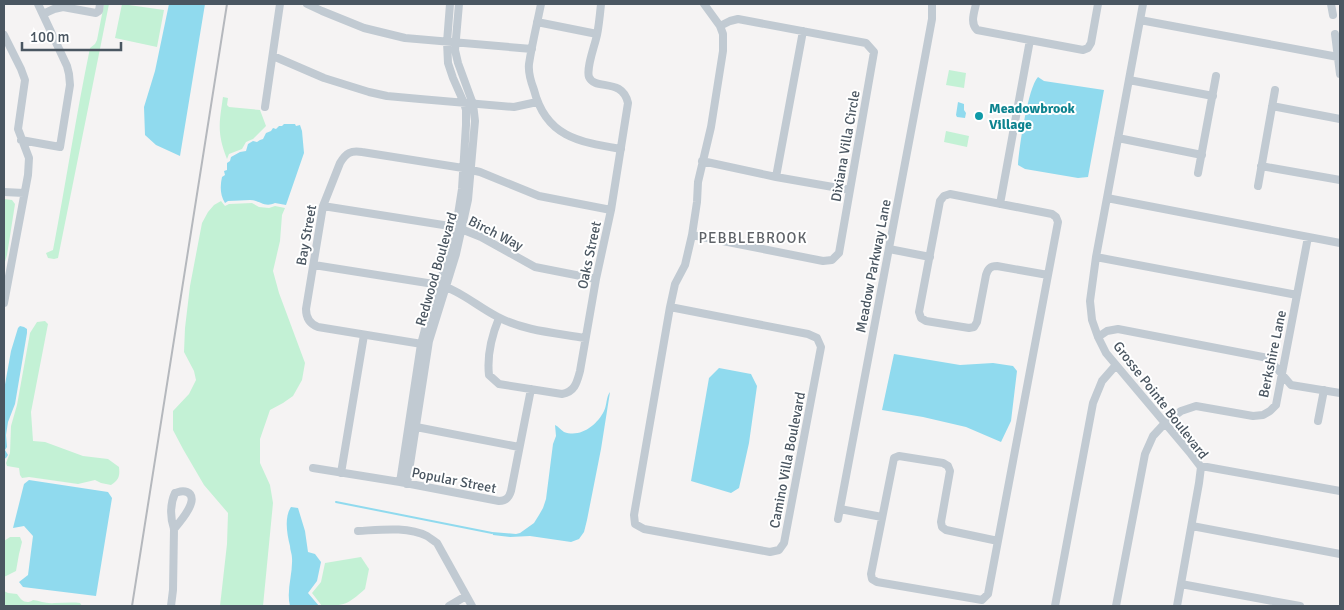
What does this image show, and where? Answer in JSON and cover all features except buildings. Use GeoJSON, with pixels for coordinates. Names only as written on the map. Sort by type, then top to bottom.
{"type":"FeatureCollection","features":[{"type":"Feature","properties":{"kind":"street"},"geometry":{"type":"LineString","coordinates":[[21,140],[60,147],[70,79],[67,66],[38,4]]}},
{"type":"Feature","properties":{"kind":"street"},"geometry":{"type":"LineString","coordinates":[[43,14],[63,7],[96,13],[99,11],[100,4]]}},
{"type":"Feature","properties":{"kind":"street"},"geometry":{"type":"LineString","coordinates":[[265,107],[280,4]]}},
{"type":"Feature","properties":{"kind":"street"},"geometry":{"type":"LineString","coordinates":[[307,4],[364,28],[405,38],[532,49]]}},
{"type":"Feature","properties":{"kind":"street","name":"Redwood Boulevard"},"geometry":{"type":"LineString","coordinates":[[403,483],[430,311],[443,286],[452,246],[459,228],[462,189],[474,121],[473,104],[451,42],[450,4]]}},
{"type":"Feature","properties":{"kind":"street","name":"Redwood Boulevard"},"geometry":{"type":"LineString","coordinates":[[458,4],[447,54],[450,70],[464,102],[467,168]]}},
{"type":"Feature","properties":{"kind":"street"},"geometry":{"type":"LineString","coordinates":[[541,4],[529,66],[530,77],[542,114],[559,131],[567,136],[584,142],[621,149]]}},
{"type":"Feature","properties":{"kind":"street","name":"Oaks Street"},"geometry":{"type":"LineString","coordinates":[[499,318],[495,328],[488,365],[490,375],[499,384],[562,394],[573,390],[578,381],[596,279],[611,210],[628,103],[626,96],[618,89],[597,84],[590,77],[589,68],[597,34],[601,4]]}},
{"type":"Feature","properties":{"kind":"street","name":"Camino Villa Boulevard"},"geometry":{"type":"LineString","coordinates":[[670,308],[808,334],[817,338],[821,347],[784,544],[778,550],[770,552],[644,529],[635,524],[634,515],[670,308],[675,284],[685,265],[692,236],[698,182],[711,127],[723,51],[723,34],[720,26],[704,4]]}},
{"type":"Feature","properties":{"kind":"street","name":"Meadow Parkway Lane"},"geometry":{"type":"LineString","coordinates":[[932,4],[932,19]]}},
{"type":"Feature","properties":{"kind":"street","name":"Meadow Parkway Lane"},"geometry":{"type":"LineString","coordinates":[[838,519],[932,19],[937,4]]}},
{"type":"Feature","properties":{"kind":"street"},"geometry":{"type":"LineString","coordinates":[[976,4],[973,22],[977,30],[1086,50],[1091,43],[1098,4]]}},
{"type":"Feature","properties":{"kind":"street","name":"Grosse Pointe Boulevard"},"geometry":{"type":"LineString","coordinates":[[1143,4],[1096,257],[1090,301],[1092,320],[1106,353],[1200,467],[1200,483],[1177,606]]}},
{"type":"Feature","properties":{"kind":"street"},"geometry":{"type":"LineString","coordinates":[[1331,4],[1333,15]]}},
{"type":"Feature","properties":{"kind":"street","name":"Dixiana Villa Circle"},"geometry":{"type":"LineString","coordinates":[[692,236],[823,261],[832,260],[838,253],[874,52],[866,43],[738,19],[720,26]]}},
{"type":"Feature","properties":{"kind":"street"},"geometry":{"type":"LineString","coordinates":[[1140,20],[1338,57]]}},
{"type":"Feature","properties":{"kind":"street"},"geometry":{"type":"LineString","coordinates":[[537,22],[597,34]]}},
{"type":"Feature","properties":{"kind":"street"},"geometry":{"type":"LineString","coordinates":[[776,176],[802,31]]}},
{"type":"Feature","properties":{"kind":"street"},"geometry":{"type":"LineString","coordinates":[[1335,34],[1340,74]]}},
{"type":"Feature","properties":{"kind":"street"},"geometry":{"type":"LineString","coordinates":[[4,35],[25,80],[18,129],[29,158],[28,175],[4,303]]}},
{"type":"Feature","properties":{"kind":"street"},"geometry":{"type":"LineString","coordinates":[[1000,204],[1030,40]]}},
{"type":"Feature","properties":{"kind":"street"},"geometry":{"type":"LineString","coordinates":[[273,56],[324,78],[369,92],[400,97],[514,107],[537,102]]}},
{"type":"Feature","properties":{"kind":"street"},"geometry":{"type":"LineString","coordinates":[[1198,174],[1216,76]]}},
{"type":"Feature","properties":{"kind":"street"},"geometry":{"type":"LineString","coordinates":[[1129,80],[1213,96]]}},
{"type":"Feature","properties":{"kind":"street"},"geometry":{"type":"LineString","coordinates":[[1258,186],[1275,90]]}},
{"type":"Feature","properties":{"kind":"street"},"geometry":{"type":"LineString","coordinates":[[1272,106],[1340,119]]}},
{"type":"Feature","properties":{"kind":"street"},"geometry":{"type":"LineString","coordinates":[[1118,138],[1202,155]]}},
{"type":"Feature","properties":{"kind":"street","name":"Bay Street"},"geometry":{"type":"LineString","coordinates":[[425,344],[364,336],[318,327],[309,321],[306,310],[323,206],[340,163],[351,151],[467,168]]}},
{"type":"Feature","properties":{"kind":"street"},"geometry":{"type":"LineString","coordinates":[[702,162],[850,190]]}},
{"type":"Feature","properties":{"kind":"street"},"geometry":{"type":"LineString","coordinates":[[1261,166],[1340,180]]}},
{"type":"Feature","properties":{"kind":"street"},"geometry":{"type":"LineString","coordinates":[[467,168],[539,196],[611,210]]}},
{"type":"Feature","properties":{"kind":"street"},"geometry":{"type":"LineString","coordinates":[[4,192],[24,194]]}},
{"type":"Feature","properties":{"kind":"street"},"geometry":{"type":"LineString","coordinates":[[998,541],[946,530],[942,527],[941,522],[950,471],[948,466],[899,456],[894,458],[871,574],[872,579],[877,582],[982,600],[988,594],[998,541],[1048,275],[1058,222],[1052,214],[950,194],[944,196],[940,201],[919,312],[921,318],[926,321],[969,328],[974,327],[977,322],[986,275],[990,267],[997,266],[1048,275]]}},
{"type":"Feature","properties":{"kind":"street"},"geometry":{"type":"LineString","coordinates":[[1107,198],[1340,242]]}},
{"type":"Feature","properties":{"kind":"street","name":"Birch Way"},"geometry":{"type":"LineString","coordinates":[[323,206],[459,228],[481,237],[535,267],[596,279]]}},
{"type":"Feature","properties":{"kind":"street","name":"Berkshire Lane"},"geometry":{"type":"LineString","coordinates":[[1116,606],[1145,454],[1153,436],[1165,423],[1181,411],[1196,406],[1253,416],[1263,415],[1276,405],[1308,237]]}},
{"type":"Feature","properties":{"kind":"street"},"geometry":{"type":"LineString","coordinates":[[889,249],[930,257]]}},
{"type":"Feature","properties":{"kind":"street"},"geometry":{"type":"LineString","coordinates":[[1096,257],[1297,295]]}},
{"type":"Feature","properties":{"kind":"street"},"geometry":{"type":"LineString","coordinates":[[314,265],[443,286],[499,318],[525,327],[585,338]]}},
{"type":"Feature","properties":{"kind":"street"},"geometry":{"type":"LineString","coordinates":[[1098,337],[1107,331],[1118,330],[1268,358],[1291,385],[1340,393]]}},
{"type":"Feature","properties":{"kind":"street"},"geometry":{"type":"LineString","coordinates":[[341,473],[364,336]]}},
{"type":"Feature","properties":{"kind":"street"},"geometry":{"type":"LineString","coordinates":[[1056,606],[1093,403],[1102,381],[1116,365]]}},
{"type":"Feature","properties":{"kind":"street","name":"Popular Street"},"geometry":{"type":"LineString","coordinates":[[313,468],[504,501],[510,496],[531,389]]}},
{"type":"Feature","properties":{"kind":"street"},"geometry":{"type":"LineString","coordinates":[[1318,421],[1324,390]]}},
{"type":"Feature","properties":{"kind":"street"},"geometry":{"type":"LineString","coordinates":[[412,426],[519,447]]}},
{"type":"Feature","properties":{"kind":"street"},"geometry":{"type":"LineString","coordinates":[[1200,467],[1340,491]]}},
{"type":"Feature","properties":{"kind":"street"},"geometry":{"type":"LineString","coordinates":[[840,509],[882,517]]}},
{"type":"Feature","properties":{"kind":"street"},"geometry":{"type":"LineString","coordinates":[[1192,526],[1340,554]]}},
{"type":"Feature","properties":{"kind":"street"},"geometry":{"type":"LineString","coordinates":[[171,606],[174,528]]}},
{"type":"Feature","properties":{"kind":"street"},"geometry":{"type":"LineString","coordinates":[[358,531],[390,529],[416,532],[428,536],[437,543],[472,606]]}},
{"type":"Feature","properties":{"kind":"street"},"geometry":{"type":"LineString","coordinates":[[1181,584],[1300,606]]}},
{"type":"Feature","properties":{"kind":"street"},"geometry":{"type":"LineString","coordinates":[[449,606],[466,596]]}},
{"type":"Feature","properties":{"kind":"green space"},"geometry":{"type":"Polygon","coordinates":[[[104,4],[109,4],[58,258],[48,258],[46,253],[53,250],[90,48],[97,40],[104,4]]]}},
{"type":"Feature","properties":{"kind":"green space"},"geometry":{"type":"Polygon","coordinates":[[[122,4],[164,10],[157,47],[115,38],[122,4]]]}},
{"type":"Feature","properties":{"kind":"green space"},"geometry":{"type":"Polygon","coordinates":[[[949,70],[966,73],[964,88],[946,85],[949,70]]]}},
{"type":"Feature","properties":{"kind":"green space"},"geometry":{"type":"Polygon","coordinates":[[[223,97],[228,98],[227,105],[229,107],[260,110],[266,126],[253,139],[246,142],[242,149],[229,154],[227,159],[220,128],[223,97]]]}},
{"type":"Feature","properties":{"kind":"green space"},"geometry":{"type":"Polygon","coordinates":[[[946,131],[969,136],[967,147],[944,142],[946,131]]]}},
{"type":"Feature","properties":{"kind":"green space"},"geometry":{"type":"Polygon","coordinates":[[[4,199],[12,200],[15,204],[4,265],[4,199]]]}},
{"type":"Feature","properties":{"kind":"green space"},"geometry":{"type":"Polygon","coordinates":[[[221,201],[225,206],[229,204],[252,203],[259,207],[269,208],[275,206],[285,208],[282,215],[280,241],[273,271],[279,293],[305,363],[302,380],[293,396],[270,410],[260,439],[260,463],[270,485],[273,503],[263,606],[220,606],[227,544],[228,513],[204,485],[173,430],[173,411],[189,394],[196,380],[194,371],[184,352],[190,286],[202,223],[214,205],[221,201]]]}},
{"type":"Feature","properties":{"kind":"green space"},"geometry":{"type":"Polygon","coordinates":[[[45,321],[48,324],[31,412],[33,441],[45,442],[83,456],[108,459],[119,467],[118,478],[111,485],[95,480],[78,484],[29,477],[22,478],[19,468],[7,466],[6,463],[10,453],[11,426],[17,405],[30,333],[37,322],[45,321]]]}},
{"type":"Feature","properties":{"kind":"green space"},"geometry":{"type":"Polygon","coordinates":[[[10,537],[20,537],[22,542],[16,571],[4,577],[4,541],[10,537]]]}},
{"type":"Feature","properties":{"kind":"green space"},"geometry":{"type":"Polygon","coordinates":[[[361,557],[369,569],[365,589],[346,603],[322,606],[312,593],[321,582],[325,563],[361,557]]]}},
{"type":"Feature","properties":{"kind":"green space"},"geometry":{"type":"Polygon","coordinates":[[[4,591],[17,594],[26,602],[33,600],[49,603],[80,603],[82,606],[4,606],[4,591]]]}},
{"type":"Feature","properties":{"kind":"water"},"geometry":{"type":"Polygon","coordinates":[[[169,4],[205,4],[180,156],[156,145],[145,135],[144,107],[155,71],[169,4]]]}},
{"type":"Feature","properties":{"kind":"water"},"geometry":{"type":"Polygon","coordinates":[[[1038,77],[1044,81],[1104,90],[1088,177],[1078,178],[1025,169],[1018,165],[1028,105],[1034,83],[1038,77]]]}},
{"type":"Feature","properties":{"kind":"water"},"geometry":{"type":"Polygon","coordinates":[[[958,102],[964,104],[965,118],[957,117],[956,115],[958,102]]]}},
{"type":"Feature","properties":{"kind":"water"},"geometry":{"type":"Polygon","coordinates":[[[284,124],[300,125],[304,153],[286,205],[265,204],[250,200],[228,201],[225,203],[221,194],[221,180],[225,175],[224,171],[227,170],[227,163],[231,157],[246,151],[248,144],[263,139],[266,133],[273,128],[276,129],[284,124]]]}},
{"type":"Feature","properties":{"kind":"water"},"geometry":{"type":"Polygon","coordinates":[[[20,326],[27,329],[27,333],[15,404],[8,422],[7,447],[5,450],[8,455],[4,459],[4,390],[11,351],[20,326]]]}},
{"type":"Feature","properties":{"kind":"water"},"geometry":{"type":"Polygon","coordinates":[[[894,354],[960,365],[993,363],[1013,366],[1017,371],[1011,421],[1001,442],[966,427],[882,410],[894,354]]]}},
{"type":"Feature","properties":{"kind":"water"},"geometry":{"type":"Polygon","coordinates":[[[719,368],[751,374],[757,386],[749,443],[739,488],[731,493],[691,481],[709,378],[719,368]]]}},
{"type":"Feature","properties":{"kind":"water"},"geometry":{"type":"Polygon","coordinates":[[[610,392],[587,520],[584,532],[579,539],[571,542],[530,536],[510,537],[493,535],[492,532],[520,533],[534,523],[546,499],[553,444],[556,436],[555,425],[564,432],[570,433],[582,432],[588,429],[601,416],[610,392]]]}},
{"type":"Feature","properties":{"kind":"water"},"geometry":{"type":"Polygon","coordinates":[[[29,480],[108,492],[112,498],[96,596],[23,587],[19,582],[28,575],[33,536],[24,526],[13,528],[24,484],[29,480]]]}},
{"type":"Feature","properties":{"kind":"water"},"geometry":{"type":"Polygon","coordinates":[[[291,507],[298,508],[305,531],[308,552],[315,554],[321,562],[317,581],[308,593],[319,606],[290,606],[292,558],[287,516],[291,507]]]}},
{"type":"Feature","properties":{"kind":"waterway"},"geometry":{"type":"LineString","coordinates":[[336,502],[492,533]]}},
{"type":"Feature","properties":{"kind":"railway"},"geometry":{"type":"LineString","coordinates":[[132,606],[227,4]]}},
{"type":"Feature","properties":{"kind":"place","name":"Meadowbrook Village"},"geometry":{"type":"Point","coordinates":[979,116]}},
{"type":"Feature","properties":{"kind":"district","name":"PEBBLEBROOK"},"geometry":{"type":"Point","coordinates":[753,238]}}]}
